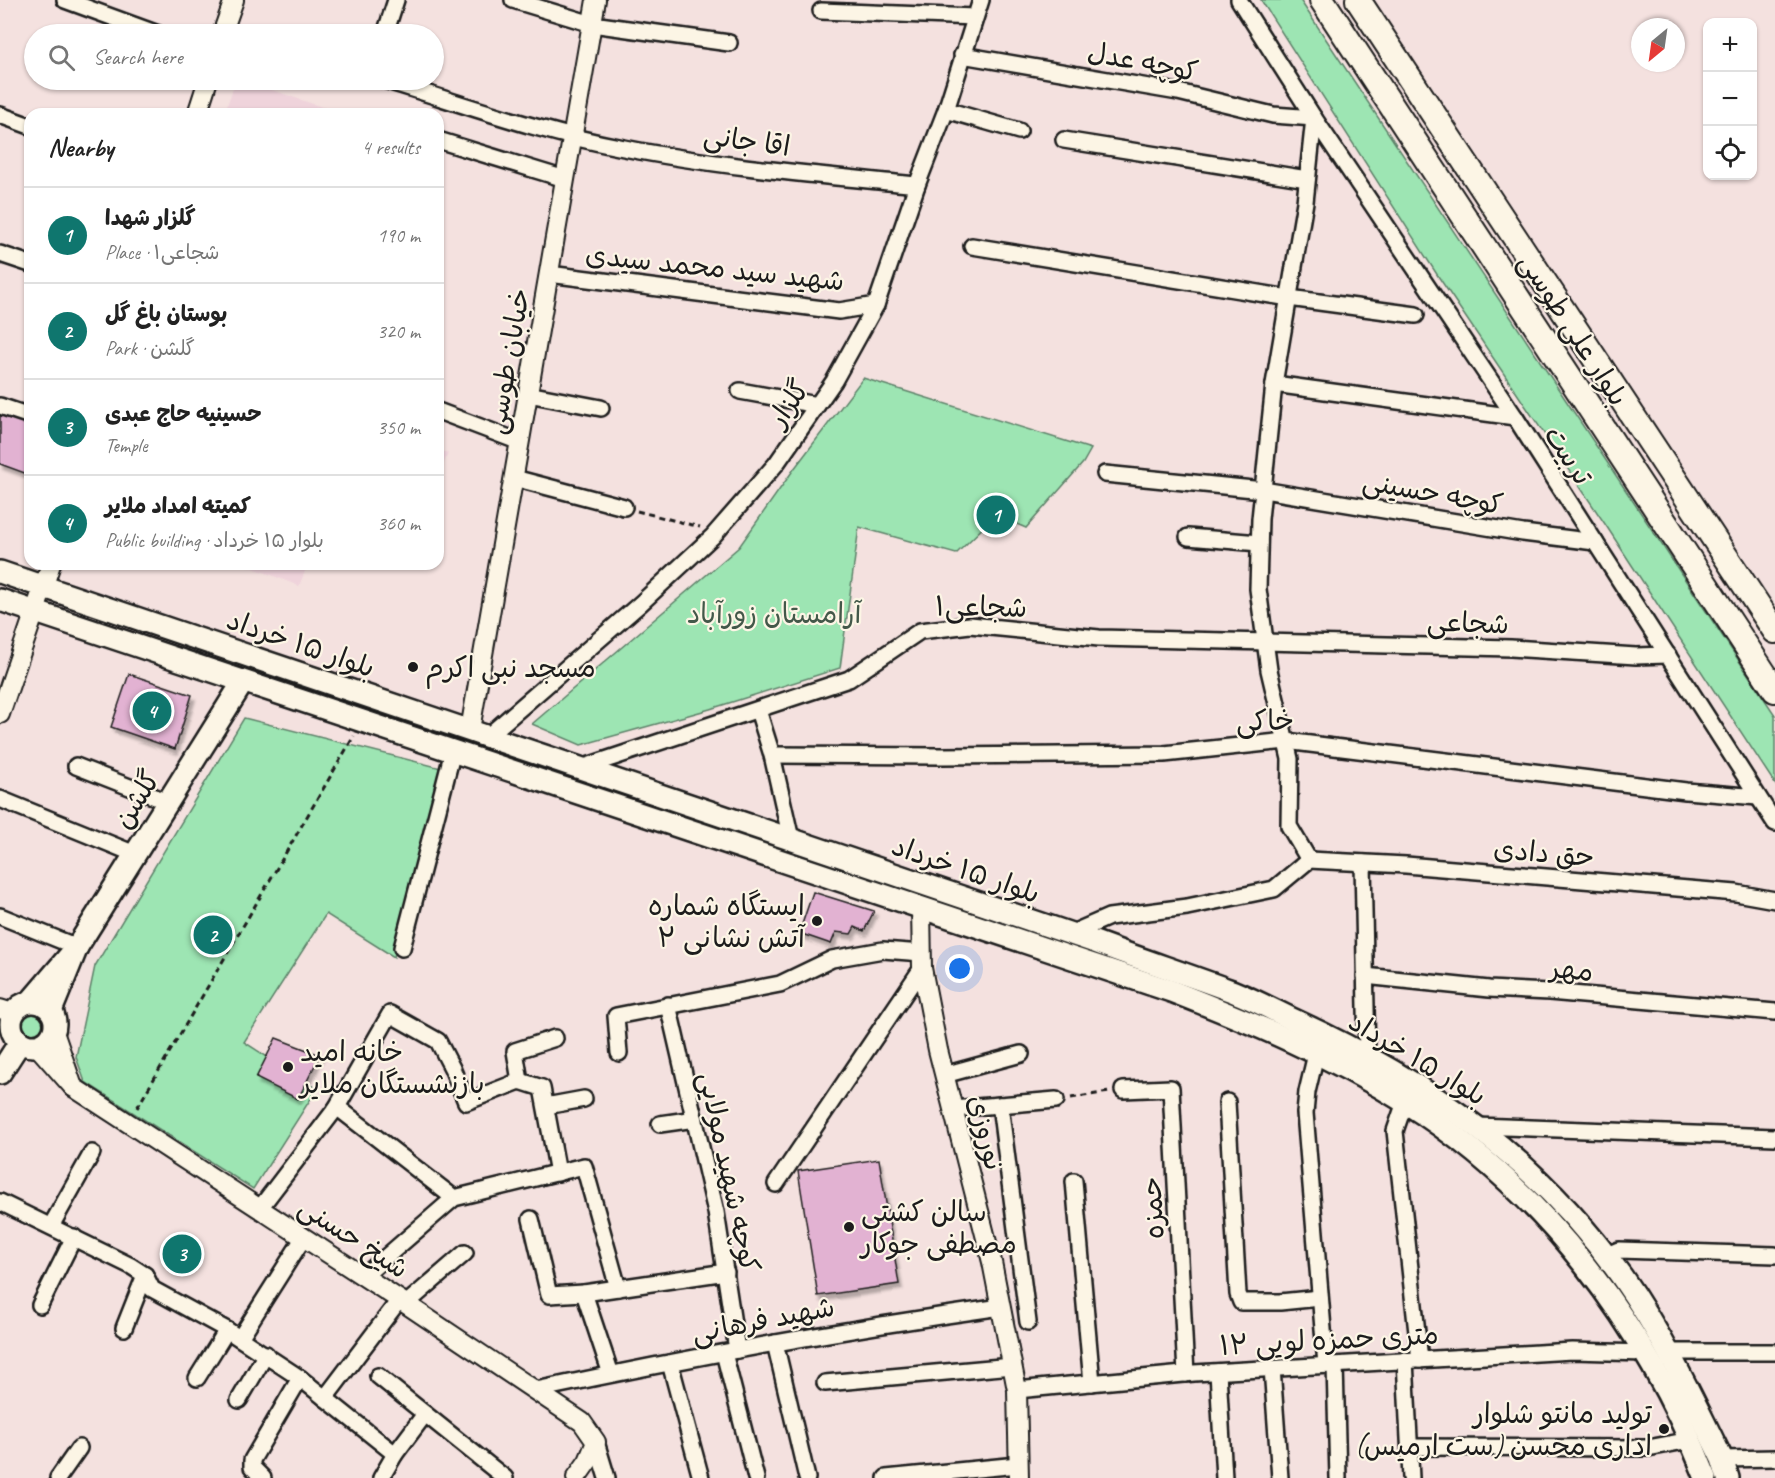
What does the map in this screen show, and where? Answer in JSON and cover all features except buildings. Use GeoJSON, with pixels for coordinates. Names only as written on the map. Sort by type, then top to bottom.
{"type":"FeatureCollection","features":[{"type":"Feature","properties":{"kind":"highway","name":"بلوار علی طوسی"},"geometry":{"type":"LineString","coordinates":[[1322,0],[1775,690]]}},
{"type":"Feature","properties":{"kind":"highway","name":"بلوار علی طوسی"},"geometry":{"type":"LineString","coordinates":[[1358,0],[1775,632]]}},
{"type":"Feature","properties":{"kind":"main road","name":"بلوار ۱۵ خرداد"},"geometry":{"type":"LineString","coordinates":[[0,572],[1230,990],[1368,1056],[1416,1084],[1476,1126],[1536,1177],[1575,1220],[1621,1277],[1669,1352],[1725,1469]]}},
{"type":"Feature","properties":{"kind":"main road","name":"بلوار ۱۵ خرداد"},"geometry":{"type":"LineString","coordinates":[[0,600],[1171,991],[1227,1013],[1362,1076],[1405,1102],[1484,1159],[1523,1194],[1564,1238],[1603,1288],[1645,1353],[1676,1408],[1706,1478]]}},
{"type":"Feature","properties":{"kind":"main road","name":"گلشن"},"geometry":{"type":"LineString","coordinates":[[77,947],[243,682]]}},
{"type":"Feature","properties":{"kind":"main road"},"geometry":{"type":"LineString","coordinates":[[835,878],[841,856]]}},
{"type":"Feature","properties":{"kind":"main road"},"geometry":{"type":"LineString","coordinates":[[31,1001],[42,1003],[51,1011],[56,1024],[54,1032],[44,1043],[29,1044],[12,1032],[6,1011],[31,1001],[77,947]]}},
{"type":"Feature","properties":{"kind":"main road"},"geometry":{"type":"LineString","coordinates":[[51,1011],[77,947]]}},
{"type":"Feature","properties":{"kind":"main road"},"geometry":{"type":"LineString","coordinates":[[0,1073],[29,1044]]}},
{"type":"Feature","properties":{"kind":"street"},"geometry":{"type":"LineString","coordinates":[[65,0],[131,24]]}},
{"type":"Feature","properties":{"kind":"street"},"geometry":{"type":"LineString","coordinates":[[226,24],[234,0]]}},
{"type":"Feature","properties":{"kind":"street"},"geometry":{"type":"LineString","coordinates":[[388,24],[396,0]]}},
{"type":"Feature","properties":{"kind":"street"},"geometry":{"type":"LineString","coordinates":[[513,0],[592,24],[729,43]]}},
{"type":"Feature","properties":{"kind":"street","name":"خیابان طوسی"},"geometry":{"type":"LineString","coordinates":[[479,734],[514,478],[596,0]]}},
{"type":"Feature","properties":{"kind":"street","name":"گلزار"},"geometry":{"type":"LineString","coordinates":[[479,734],[640,604],[716,531],[776,464],[834,381],[876,305],[917,185],[946,110],[981,0]]}},
{"type":"Feature","properties":{"kind":"street","name":"تربیت"},"geometry":{"type":"LineString","coordinates":[[1239,0],[1314,118],[1515,417],[1775,823]]}},
{"type":"Feature","properties":{"kind":"street"},"geometry":{"type":"LineString","coordinates":[[821,11],[975,17]]}},
{"type":"Feature","properties":{"kind":"street","name":"کوچه عدل"},"geometry":{"type":"LineString","coordinates":[[962,55],[1178,92],[1273,116],[1314,118]]}},
{"type":"Feature","properties":{"kind":"street"},"geometry":{"type":"LineString","coordinates":[[198,108],[204,90]]}},
{"type":"Feature","properties":{"kind":"street","name":"اقا جانی"},"geometry":{"type":"LineString","coordinates":[[417,90],[572,137],[625,149],[759,168],[917,185]]}},
{"type":"Feature","properties":{"kind":"street"},"geometry":{"type":"LineString","coordinates":[[946,110],[1018,131]]}},
{"type":"Feature","properties":{"kind":"street"},"geometry":{"type":"LineString","coordinates":[[0,116],[24,124]]}},
{"type":"Feature","properties":{"kind":"street"},"geometry":{"type":"LineString","coordinates":[[1070,934],[1109,918],[1187,907],[1274,889],[1309,860],[1289,826],[1290,759],[1269,670],[1258,589],[1260,519],[1274,384],[1307,179],[1314,118]]}},
{"type":"Feature","properties":{"kind":"street"},"geometry":{"type":"LineString","coordinates":[[1064,140],[1307,179]]}},
{"type":"Feature","properties":{"kind":"street"},"geometry":{"type":"LineString","coordinates":[[444,142],[565,179]]}},
{"type":"Feature","properties":{"kind":"street"},"geometry":{"type":"LineString","coordinates":[[972,246],[1289,298],[1416,315]]}},
{"type":"Feature","properties":{"kind":"street"},"geometry":{"type":"LineString","coordinates":[[0,254],[24,262]]}},
{"type":"Feature","properties":{"kind":"street","name":"شهید سید محمد سیدی"},"geometry":{"type":"LineString","coordinates":[[549,274],[839,311],[876,305]]}},
{"type":"Feature","properties":{"kind":"street"},"geometry":{"type":"LineString","coordinates":[[1274,384],[1515,417]]}},
{"type":"Feature","properties":{"kind":"street"},"geometry":{"type":"LineString","coordinates":[[740,391],[817,405]]}},
{"type":"Feature","properties":{"kind":"street"},"geometry":{"type":"LineString","coordinates":[[528,394],[601,408]]}},
{"type":"Feature","properties":{"kind":"street"},"geometry":{"type":"LineString","coordinates":[[0,406],[24,414]]}},
{"type":"Feature","properties":{"kind":"street"},"geometry":{"type":"LineString","coordinates":[[444,413],[520,441]]}},
{"type":"Feature","properties":{"kind":"street","name":"کوچه حسینی"},"geometry":{"type":"LineString","coordinates":[[1105,474],[1263,490],[1524,533],[1595,542]]}},
{"type":"Feature","properties":{"kind":"street"},"geometry":{"type":"LineString","coordinates":[[514,478],[624,507]]}},
{"type":"Feature","properties":{"kind":"street"},"geometry":{"type":"LineString","coordinates":[[1188,537],[1259,543]]}},
{"type":"Feature","properties":{"kind":"street"},"geometry":{"type":"LineString","coordinates":[[0,714],[49,570]]}},
{"type":"Feature","properties":{"kind":"street","name":"شجاعی۱"},"geometry":{"type":"LineString","coordinates":[[581,768],[849,680],[920,631],[970,626],[1099,638],[1265,641]]}},
{"type":"Feature","properties":{"kind":"street","name":"شجاعی"},"geometry":{"type":"LineString","coordinates":[[1265,641],[1510,648],[1636,656],[1668,655]]}},
{"type":"Feature","properties":{"kind":"street"},"geometry":{"type":"LineString","coordinates":[[758,710],[772,755],[791,839]]}},
{"type":"Feature","properties":{"kind":"street","name":"خاکی"},"geometry":{"type":"LineString","coordinates":[[772,755],[1164,754],[1286,741],[1686,791],[1758,797]]}},
{"type":"Feature","properties":{"kind":"street"},"geometry":{"type":"LineString","coordinates":[[402,948],[453,751]]}},
{"type":"Feature","properties":{"kind":"street"},"geometry":{"type":"LineString","coordinates":[[76,766],[168,802]]}},
{"type":"Feature","properties":{"kind":"street"},"geometry":{"type":"LineString","coordinates":[[0,799],[135,854]]}},
{"type":"Feature","properties":{"kind":"street","name":"حق دادی"},"geometry":{"type":"LineString","coordinates":[[1309,860],[1725,892],[1775,900]]}},
{"type":"Feature","properties":{"kind":"street"},"geometry":{"type":"LineString","coordinates":[[1363,863],[1368,1056]]}},
{"type":"Feature","properties":{"kind":"street","name":"نوروزی"},"geometry":{"type":"LineString","coordinates":[[921,907],[922,961],[944,1075],[992,1262],[1017,1390],[1018,1471]]}},
{"type":"Feature","properties":{"kind":"street"},"geometry":{"type":"LineString","coordinates":[[0,916],[77,947]]}},
{"type":"Feature","properties":{"kind":"street"},"geometry":{"type":"LineString","coordinates":[[619,1053],[616,1016],[780,984],[832,959],[883,950],[922,961],[776,1184]]}},
{"type":"Feature","properties":{"kind":"street","name":"مهر"},"geometry":{"type":"LineString","coordinates":[[1365,976],[1489,989],[1549,992],[1775,1012]]}},
{"type":"Feature","properties":{"kind":"street","name":"کوچه شهید مولایی"},"geometry":{"type":"LineString","coordinates":[[668,1005],[716,1212],[726,1272],[731,1352],[756,1478]]}},
{"type":"Feature","properties":{"kind":"street"},"geometry":{"type":"LineString","coordinates":[[260,1208],[337,1107],[390,1014],[438,1041],[466,1102],[519,1081],[542,1088],[558,1173]]}},
{"type":"Feature","properties":{"kind":"street"},"geometry":{"type":"LineString","coordinates":[[54,1032],[73,1087]]}},
{"type":"Feature","properties":{"kind":"street"},"geometry":{"type":"LineString","coordinates":[[519,1081],[515,1051],[555,1038]]}},
{"type":"Feature","properties":{"kind":"street","name":"شیخ حسنی"},"geometry":{"type":"LineString","coordinates":[[29,1044],[73,1087],[536,1390],[582,1422],[596,1442]]}},
{"type":"Feature","properties":{"kind":"street"},"geometry":{"type":"LineString","coordinates":[[944,1075],[1021,1054]]}},
{"type":"Feature","properties":{"kind":"street"},"geometry":{"type":"LineString","coordinates":[[1316,1054],[1307,1092],[1305,1113],[1320,1298],[1330,1365],[1338,1478]]}},
{"type":"Feature","properties":{"kind":"street","name":"حمزه"},"geometry":{"type":"LineString","coordinates":[[1123,1090],[1171,1088],[1186,1374]]}},
{"type":"Feature","properties":{"kind":"street"},"geometry":{"type":"LineString","coordinates":[[546,1106],[584,1099]]}},
{"type":"Feature","properties":{"kind":"street"},"geometry":{"type":"LineString","coordinates":[[953,1109],[1056,1100]]}},
{"type":"Feature","properties":{"kind":"street"},"geometry":{"type":"LineString","coordinates":[[1227,1102],[1240,1302],[1280,1302],[1320,1298]]}},
{"type":"Feature","properties":{"kind":"street"},"geometry":{"type":"LineString","coordinates":[[1405,1102],[1395,1131],[1413,1360],[1411,1478]]}},
{"type":"Feature","properties":{"kind":"street"},"geometry":{"type":"LineString","coordinates":[[1000,1106],[1028,1322]]}},
{"type":"Feature","properties":{"kind":"street"},"geometry":{"type":"LineString","coordinates":[[337,1107],[454,1198]]}},
{"type":"Feature","properties":{"kind":"street"},"geometry":{"type":"LineString","coordinates":[[660,1124],[695,1119]]}},
{"type":"Feature","properties":{"kind":"street"},"geometry":{"type":"LineString","coordinates":[[1476,1126],[1775,1137]]}},
{"type":"Feature","properties":{"kind":"street"},"geometry":{"type":"LineString","coordinates":[[51,1226],[92,1154]]}},
{"type":"Feature","properties":{"kind":"street"},"geometry":{"type":"LineString","coordinates":[[364,1276],[454,1198],[584,1166],[618,1288]]}},
{"type":"Feature","properties":{"kind":"street"},"geometry":{"type":"LineString","coordinates":[[1074,1181],[1092,1383]]}},
{"type":"Feature","properties":{"kind":"street"},"geometry":{"type":"LineString","coordinates":[[0,1202],[74,1237],[145,1275],[152,1289],[266,1354],[300,1378],[395,1454]]}},
{"type":"Feature","properties":{"kind":"street"},"geometry":{"type":"LineString","coordinates":[[531,1219],[549,1295],[584,1293],[726,1272]]}},
{"type":"Feature","properties":{"kind":"street"},"geometry":{"type":"LineString","coordinates":[[40,1305],[74,1237]]}},
{"type":"Feature","properties":{"kind":"street"},"geometry":{"type":"LineString","coordinates":[[197,1378],[234,1334],[304,1238]]}},
{"type":"Feature","properties":{"kind":"street"},"geometry":{"type":"LineString","coordinates":[[1605,1256],[1619,1250],[1775,1255]]}},
{"type":"Feature","properties":{"kind":"street"},"geometry":{"type":"LineString","coordinates":[[325,1398],[403,1302],[465,1253]]}},
{"type":"Feature","properties":{"kind":"street"},"geometry":{"type":"LineString","coordinates":[[124,1328],[145,1275]]}},
{"type":"Feature","properties":{"kind":"street"},"geometry":{"type":"LineString","coordinates":[[584,1293],[611,1374]]}},
{"type":"Feature","properties":{"kind":"street","name":"شهید فرهانی"},"geometry":{"type":"LineString","coordinates":[[536,1390],[870,1325],[1001,1307]]}},
{"type":"Feature","properties":{"kind":"street"},"geometry":{"type":"LineString","coordinates":[[775,1343],[807,1478]]}},
{"type":"Feature","properties":{"kind":"street","name":"۱۲ متری حمزه لویی"},"geometry":{"type":"LineString","coordinates":[[1017,1390],[1272,1368],[1572,1351],[1645,1353]]}},
{"type":"Feature","properties":{"kind":"street"},"geometry":{"type":"LineString","coordinates":[[1669,1352],[1775,1352]]}},
{"type":"Feature","properties":{"kind":"street"},"geometry":{"type":"LineString","coordinates":[[238,1400],[266,1354]]}},
{"type":"Feature","properties":{"kind":"street"},"geometry":{"type":"LineString","coordinates":[[670,1363],[701,1478]]}},
{"type":"Feature","properties":{"kind":"street"},"geometry":{"type":"LineString","coordinates":[[825,1383],[1012,1366]]}},
{"type":"Feature","properties":{"kind":"street"},"geometry":{"type":"LineString","coordinates":[[1272,1368],[1280,1478]]}},
{"type":"Feature","properties":{"kind":"street"},"geometry":{"type":"LineString","coordinates":[[1218,1372],[1224,1478]]}},
{"type":"Feature","properties":{"kind":"street"},"geometry":{"type":"LineString","coordinates":[[378,1376],[505,1478]]}},
{"type":"Feature","properties":{"kind":"street"},"geometry":{"type":"LineString","coordinates":[[263,1478],[252,1467],[252,1460],[300,1378]]}},
{"type":"Feature","properties":{"kind":"street"},"geometry":{"type":"LineString","coordinates":[[381,1478],[395,1454],[425,1414]]}},
{"type":"Feature","properties":{"kind":"street"},"geometry":{"type":"LineString","coordinates":[[1410,1447],[1648,1448],[1690,1440]]}},
{"type":"Feature","properties":{"kind":"street"},"geometry":{"type":"LineString","coordinates":[[576,1478],[588,1461],[596,1442]]}},
{"type":"Feature","properties":{"kind":"street"},"geometry":{"type":"LineString","coordinates":[[596,1442],[607,1478]]}},
{"type":"Feature","properties":{"kind":"street"},"geometry":{"type":"LineString","coordinates":[[63,1476],[79,1448]]}},
{"type":"Feature","properties":{"kind":"street"},"geometry":{"type":"LineString","coordinates":[[1725,1469],[1775,1458]]}},
{"type":"Feature","properties":{"kind":"street"},"geometry":{"type":"LineString","coordinates":[[886,1478],[1018,1471]]}},
{"type":"Feature","properties":{"kind":"path"},"geometry":{"type":"LineString","coordinates":[[624,507],[716,531]]}},
{"type":"Feature","properties":{"kind":"path"},"geometry":{"type":"LineString","coordinates":[[129,1123],[342,755],[364,722]]}},
{"type":"Feature","properties":{"kind":"path"},"geometry":{"type":"LineString","coordinates":[[1056,1100],[1123,1090]]}},
{"type":"Feature","properties":{"kind":"shaded area"},"geometry":{"type":"Polygon","coordinates":[[[232,90],[272,90],[325,108],[226,108],[232,90]]]}},
{"type":"Feature","properties":{"kind":"shaded area"},"geometry":{"type":"Polygon","coordinates":[[[258,570],[306,570],[299,586],[258,570]]]}},
{"type":"Feature","properties":{"kind":"green space"},"geometry":{"type":"Polygon","coordinates":[[[1261,0],[1300,0],[1775,715],[1775,784],[1605,524],[1438,276],[1261,0]]]}},
{"type":"Feature","properties":{"kind":"green space","name":"آرامستان زورآباد"},"geometry":{"type":"Polygon","coordinates":[[[863,378],[1091,449],[1083,463],[1026,528],[996,515],[956,554],[859,527],[840,668],[710,709],[581,745],[532,724],[739,547],[863,378]]]}},
{"type":"Feature","properties":{"kind":"green space"},"geometry":{"type":"Polygon","coordinates":[[[244,718],[441,768],[394,957],[326,914],[244,1042],[317,1089],[253,1189],[85,1082],[76,1057],[95,966],[244,718]]]}},
{"type":"Feature","properties":{"kind":"green space"},"geometry":{"type":"Polygon","coordinates":[[[33,1009],[39,1010],[47,1018],[47,1030],[39,1038],[33,1039],[27,1038],[19,1030],[18,1024],[19,1018],[27,1010],[33,1009]]]}},
{"type":"Feature","properties":{"kind":"place","name":"گلزار شهدا"},"geometry":{"type":"Point","coordinates":[996,515]}},
{"type":"Feature","properties":{"kind":"place","name":"مسجد نبی اکرم"},"geometry":{"type":"Point","coordinates":[413,667]}},
{"type":"Feature","properties":{"kind":"place","name":"کمیته امداد ملایر"},"geometry":{"type":"Point","coordinates":[152,711]}},
{"type":"Feature","properties":{"kind":"place","name":"ایستگاه شماره ۲ آتش نشانی"},"geometry":{"type":"Point","coordinates":[817,921]}},
{"type":"Feature","properties":{"kind":"place","name":"بوستان باغ گل"},"geometry":{"type":"Point","coordinates":[213,935]}},
{"type":"Feature","properties":{"kind":"place","name":"خانه امید بازنشستگان ملایر"},"geometry":{"type":"Point","coordinates":[288,1067]}},
{"type":"Feature","properties":{"kind":"place","name":"سالن کشتی مصطفی جوکار"},"geometry":{"type":"Point","coordinates":[849,1227]}},
{"type":"Feature","properties":{"kind":"place","name":"حسینیه حاج عبدی"},"geometry":{"type":"Point","coordinates":[182,1254]}},
{"type":"Feature","properties":{"kind":"place","name":"تولید مانتو شلوار اداری محسن (ست ارمیس)"},"geometry":{"type":"Point","coordinates":[1664,1429]}}]}
